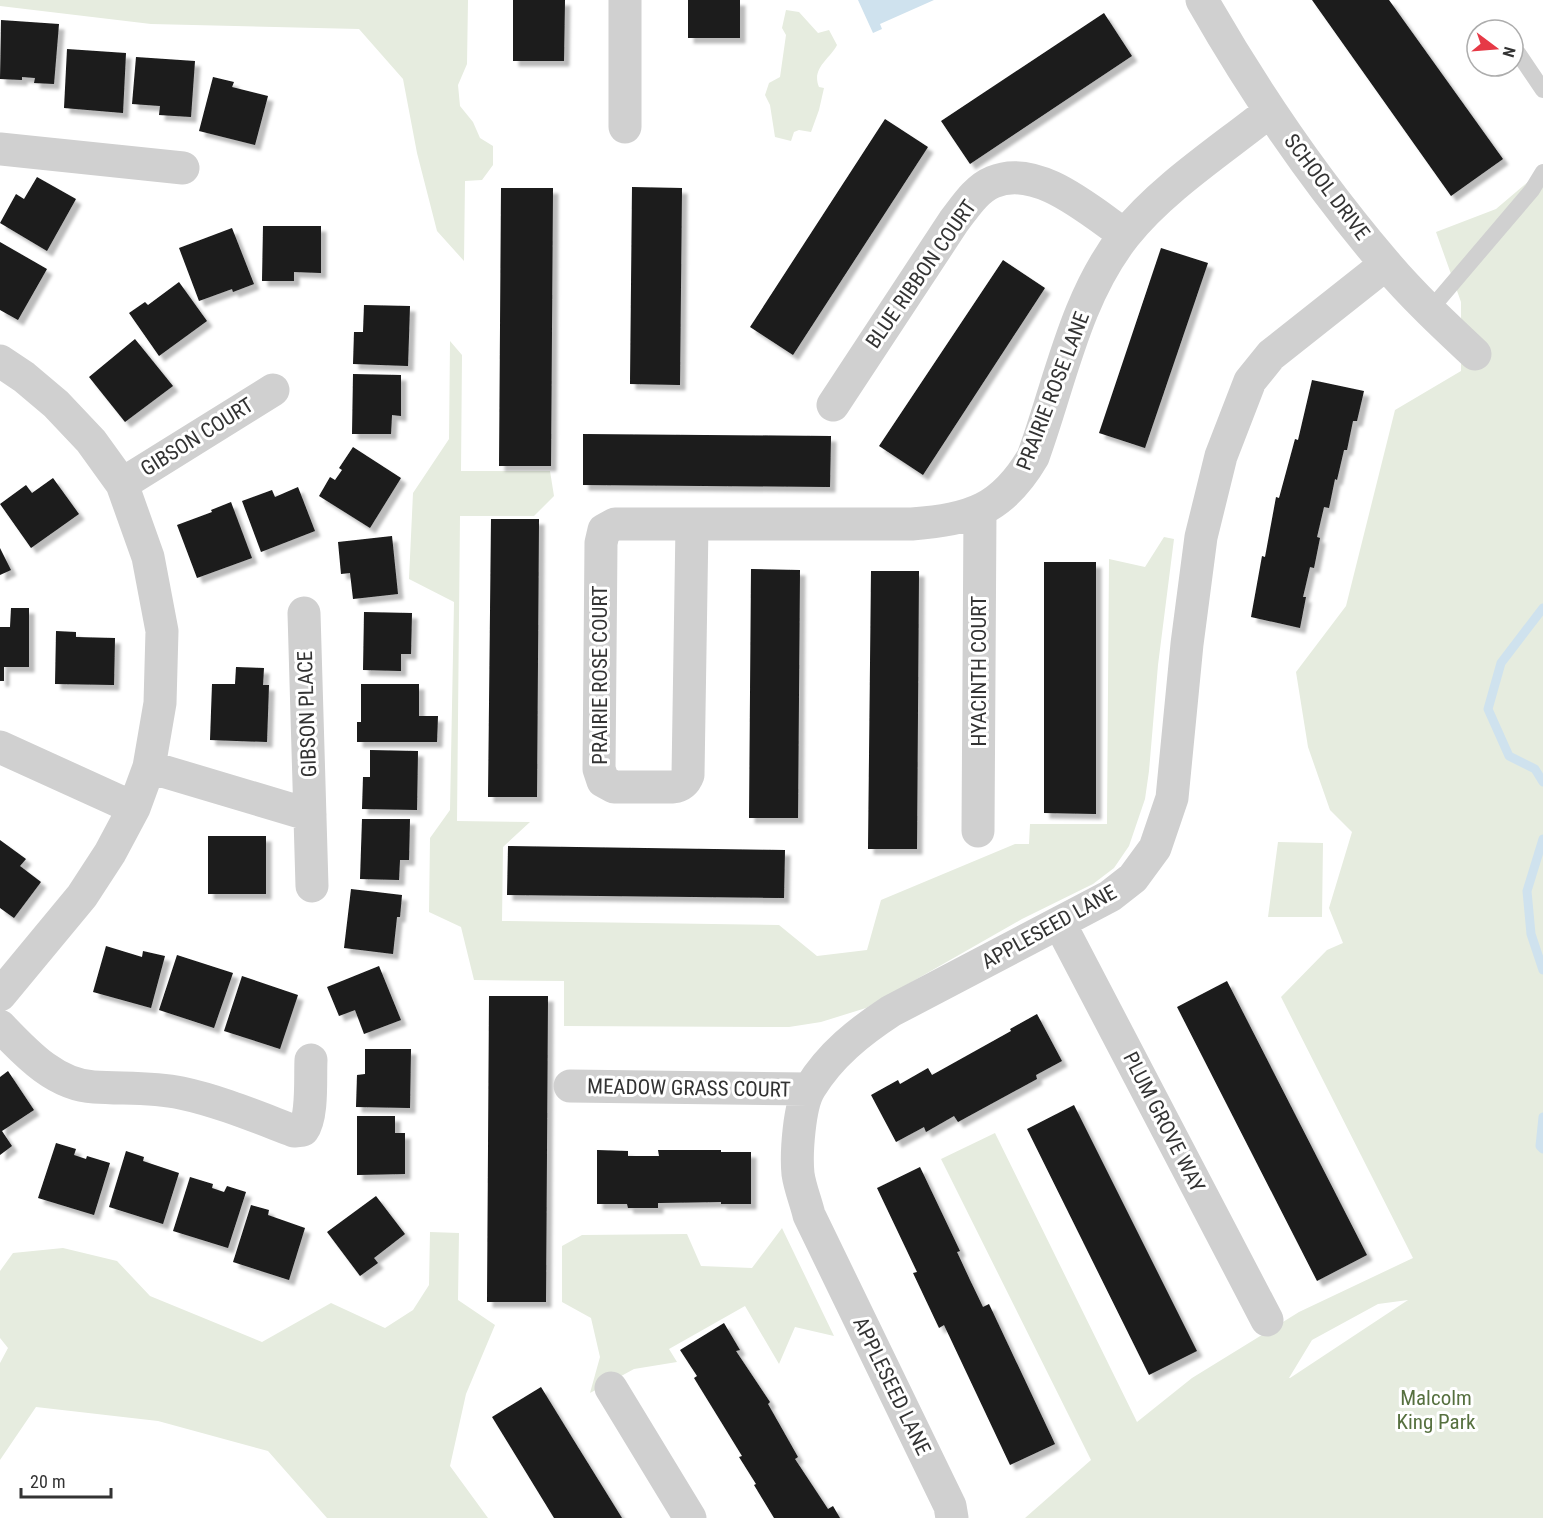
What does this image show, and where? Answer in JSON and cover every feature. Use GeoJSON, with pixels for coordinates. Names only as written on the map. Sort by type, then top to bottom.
{"type":"FeatureCollection","features":[{"type":"Feature","properties":{"kind":"street"},"geometry":{"type":"LineString","coordinates":[[625,0],[625,127]]}},
{"type":"Feature","properties":{"kind":"street","name":"SCHOOL DRIVE"},"geometry":{"type":"LineString","coordinates":[[1202,0],[1270,111],[1325,188],[1386,264],[1429,311],[1475,354]]}},
{"type":"Feature","properties":{"kind":"street","name":"PRAIRIE ROSE LANE"},"geometry":{"type":"LineString","coordinates":[[692,525],[945,522],[980,511],[1000,499],[1020,479],[1033,457],[1082,312],[1097,280],[1125,235],[1166,194],[1270,111]]}},
{"type":"Feature","properties":{"kind":"street"},"geometry":{"type":"LineString","coordinates":[[0,149],[183,168]]}},
{"type":"Feature","properties":{"kind":"street","name":"BLUE RIBBON COURT"},"geometry":{"type":"LineString","coordinates":[[833,405],[954,221],[973,196],[991,182],[1011,176],[1035,180],[1053,187],[1125,235]]}},
{"type":"Feature","properties":{"kind":"street","name":"APPLESEED LANE"},"geometry":{"type":"LineString","coordinates":[[952,1518],[950,1506],[809,1215],[798,1175],[798,1133],[808,1089],[831,1060],[857,1034],[891,1011],[1110,896],[1132,878],[1155,848],[1172,798],[1187,644],[1201,537],[1221,456],[1250,381],[1271,355],[1386,264]]}},
{"type":"Feature","properties":{"kind":"street"},"geometry":{"type":"LineString","coordinates":[[0,360],[56,404],[91,441],[122,484],[148,557],[162,631],[160,703],[149,767],[134,808],[110,853],[82,896],[0,995]]}},
{"type":"Feature","properties":{"kind":"street","name":"GIBSON COURT"},"geometry":{"type":"LineString","coordinates":[[122,484],[273,390]]}},
{"type":"Feature","properties":{"kind":"street","name":"HYACINTH COURT"},"geometry":{"type":"LineString","coordinates":[[978,831],[980,511]]}},
{"type":"Feature","properties":{"kind":"street","name":"PRAIRIE ROSE COURT"},"geometry":{"type":"LineString","coordinates":[[615,524],[692,525],[688,775],[680,786],[614,787],[603,781],[599,769],[602,537],[604,530],[615,524]]}},
{"type":"Feature","properties":{"kind":"street","name":"GIBSON PLACE"},"geometry":{"type":"LineString","coordinates":[[304,613],[312,886]]}},
{"type":"Feature","properties":{"kind":"street"},"geometry":{"type":"LineString","coordinates":[[0,747],[134,808]]}},
{"type":"Feature","properties":{"kind":"street"},"geometry":{"type":"LineString","coordinates":[[149,767],[310,815]]}},
{"type":"Feature","properties":{"kind":"street","name":"PLUM GROVE WAY"},"geometry":{"type":"LineString","coordinates":[[1060,924],[1267,1320]]}},
{"type":"Feature","properties":{"kind":"street"},"geometry":{"type":"LineString","coordinates":[[0,1026],[39,1064],[61,1078],[91,1087],[151,1089],[180,1093],[210,1101],[294,1131],[303,1130],[306,1125],[311,1060]]}},
{"type":"Feature","properties":{"kind":"street","name":"MEADOW GRASS COURT"},"geometry":{"type":"LineString","coordinates":[[570,1086],[808,1089]]}},
{"type":"Feature","properties":{"kind":"street"},"geometry":{"type":"LineString","coordinates":[[611,1388],[690,1518]]}},
{"type":"Feature","properties":{"kind":"lane"},"geometry":{"type":"LineString","coordinates":[[1525,63],[1543,90]]}},
{"type":"Feature","properties":{"kind":"lane"},"geometry":{"type":"LineString","coordinates":[[1429,311],[1532,189],[1543,172]]}},
{"type":"Feature","properties":{"kind":"green space"},"geometry":{"type":"Polygon","coordinates":[[[0,0],[468,0],[467,64],[458,85],[460,106],[473,122],[480,138],[493,146],[493,165],[482,180],[465,181],[464,261],[437,231],[417,153],[403,79],[359,29],[151,24],[0,6],[0,0]]]}},
{"type":"Feature","properties":{"kind":"green space"},"geometry":{"type":"Polygon","coordinates":[[[786,10],[799,12],[818,33],[829,30],[837,45],[817,74],[819,87],[824,88],[811,132],[799,130],[794,132],[791,141],[775,137],[770,105],[765,95],[769,83],[780,77],[786,35],[782,28],[786,10]]]}},
{"type":"Feature","properties":{"kind":"green space","name":"Malcolm King Park"},"geometry":{"type":"Polygon","coordinates":[[[1543,169],[1543,1518],[1025,1518],[1091,1460],[941,1159],[995,1133],[1137,1422],[1192,1378],[1299,1312],[1413,1258],[1281,997],[1327,950],[1343,943],[1329,908],[1352,832],[1330,810],[1308,747],[1296,672],[1346,606],[1395,410],[1461,371],[1461,302],[1436,232],[1496,209],[1543,169]],[[1408,1300],[1378,1304],[1312,1340],[1290,1378],[1408,1300]]]}},
{"type":"Feature","properties":{"kind":"green space"},"geometry":{"type":"Polygon","coordinates":[[[450,341],[462,355],[461,471],[550,471],[554,496],[534,516],[460,516],[457,821],[530,822],[503,847],[502,921],[779,925],[817,956],[867,950],[881,900],[1015,844],[1029,844],[1030,824],[1107,824],[1109,559],[1145,567],[1164,537],[1174,539],[1158,665],[1145,799],[1129,846],[1114,868],[1093,884],[1022,919],[866,1008],[821,1022],[789,1027],[564,1026],[564,981],[474,980],[461,927],[429,912],[430,838],[450,810],[454,602],[409,579],[413,493],[449,439],[450,341]]]}},
{"type":"Feature","properties":{"kind":"green space"},"geometry":{"type":"Polygon","coordinates":[[[1278,842],[1323,843],[1322,917],[1268,917],[1278,842]]]}},
{"type":"Feature","properties":{"kind":"green space"},"geometry":{"type":"Polygon","coordinates":[[[782,1228],[834,1336],[795,1327],[779,1364],[745,1306],[669,1349],[677,1362],[634,1369],[590,1393],[600,1357],[591,1318],[562,1302],[562,1246],[582,1235],[687,1234],[701,1266],[752,1268],[782,1228]]]}},
{"type":"Feature","properties":{"kind":"green space"},"geometry":{"type":"Polygon","coordinates":[[[430,1232],[459,1233],[458,1300],[495,1325],[466,1394],[450,1466],[488,1518],[327,1518],[268,1451],[158,1421],[36,1407],[0,1460],[0,1363],[8,1348],[0,1338],[0,1271],[13,1253],[63,1248],[117,1261],[150,1296],[262,1342],[331,1303],[385,1328],[413,1310],[429,1285],[430,1232]]]}},
{"type":"Feature","properties":{"kind":"water"},"geometry":{"type":"Polygon","coordinates":[[[858,0],[934,0],[880,24],[882,29],[873,33],[858,0]]]}},
{"type":"Feature","properties":{"kind":"building"},"geometry":{"type":"Polygon","coordinates":[[[513,0],[565,0],[564,61],[513,61],[513,0]]]}},
{"type":"Feature","properties":{"kind":"building"},"geometry":{"type":"Polygon","coordinates":[[[688,0],[740,0],[740,38],[688,38],[688,0]]]}},
{"type":"Feature","properties":{"kind":"building"},"geometry":{"type":"Polygon","coordinates":[[[1312,0],[1389,0],[1503,159],[1451,196],[1312,0]]]}},
{"type":"Feature","properties":{"kind":"building"},"geometry":{"type":"Polygon","coordinates":[[[1104,13],[1132,56],[970,164],[941,121],[1104,13]]]}},
{"type":"Feature","properties":{"kind":"building"},"geometry":{"type":"Polygon","coordinates":[[[1,20],[59,24],[54,84],[34,83],[35,78],[0,79],[1,20]]]}},
{"type":"Feature","properties":{"kind":"building"},"geometry":{"type":"Polygon","coordinates":[[[67,49],[126,53],[123,113],[64,108],[67,49]]]}},
{"type":"Feature","properties":{"kind":"building"},"geometry":{"type":"Polygon","coordinates":[[[136,57],[195,61],[191,117],[159,115],[160,106],[132,104],[136,57]]]}},
{"type":"Feature","properties":{"kind":"building"},"geometry":{"type":"Polygon","coordinates":[[[213,77],[234,82],[232,87],[268,96],[255,145],[199,131],[213,77]]]}},
{"type":"Feature","properties":{"kind":"building"},"geometry":{"type":"Polygon","coordinates":[[[885,119],[928,147],[793,355],[750,327],[885,119]]]}},
{"type":"Feature","properties":{"kind":"building"},"geometry":{"type":"Polygon","coordinates":[[[37,177],[76,199],[47,251],[0,223],[16,194],[24,199],[37,177]]]}},
{"type":"Feature","properties":{"kind":"building"},"geometry":{"type":"Polygon","coordinates":[[[632,187],[682,188],[680,385],[630,384],[632,187]]]}},
{"type":"Feature","properties":{"kind":"building"},"geometry":{"type":"Polygon","coordinates":[[[501,188],[553,188],[551,466],[499,466],[501,188]]]}},
{"type":"Feature","properties":{"kind":"building"},"geometry":{"type":"Polygon","coordinates":[[[263,226],[321,226],[321,273],[294,272],[294,281],[262,281],[263,226]]]}},
{"type":"Feature","properties":{"kind":"building"},"geometry":{"type":"Polygon","coordinates":[[[232,228],[254,284],[199,301],[179,248],[232,228]]]}},
{"type":"Feature","properties":{"kind":"building"},"geometry":{"type":"Polygon","coordinates":[[[0,242],[47,269],[18,320],[0,310],[0,242]]]}},
{"type":"Feature","properties":{"kind":"building"},"geometry":{"type":"Polygon","coordinates":[[[1161,248],[1208,263],[1145,448],[1099,433],[1161,248]]]}},
{"type":"Feature","properties":{"kind":"building"},"geometry":{"type":"Polygon","coordinates":[[[1003,260],[1045,288],[923,475],[879,446],[1003,260]]]}},
{"type":"Feature","properties":{"kind":"building"},"geometry":{"type":"Polygon","coordinates":[[[179,282],[207,321],[159,356],[129,313],[145,302],[148,305],[179,282]]]}},
{"type":"Feature","properties":{"kind":"building"},"geometry":{"type":"Polygon","coordinates":[[[364,305],[410,306],[408,366],[353,364],[354,332],[363,332],[364,305]]]}},
{"type":"Feature","properties":{"kind":"building"},"geometry":{"type":"Polygon","coordinates":[[[135,339],[173,386],[125,422],[89,377],[135,339]]]}},
{"type":"Feature","properties":{"kind":"building"},"geometry":{"type":"Polygon","coordinates":[[[353,374],[401,375],[401,416],[392,415],[391,434],[352,434],[353,374]]]}},
{"type":"Feature","properties":{"kind":"building"},"geometry":{"type":"Polygon","coordinates":[[[1312,380],[1364,391],[1357,421],[1353,421],[1347,450],[1344,450],[1337,480],[1335,479],[1329,508],[1324,507],[1317,537],[1320,538],[1314,568],[1310,567],[1303,597],[1306,597],[1300,628],[1251,617],[1276,497],[1279,498],[1295,439],[1298,440],[1312,380]]]}},
{"type":"Feature","properties":{"kind":"building"},"geometry":{"type":"Polygon","coordinates":[[[583,434],[831,436],[830,487],[583,485],[583,434]]]}},
{"type":"Feature","properties":{"kind":"building"},"geometry":{"type":"Polygon","coordinates":[[[353,447],[401,478],[370,528],[319,496],[330,477],[335,480],[342,470],[339,468],[353,447]]]}},
{"type":"Feature","properties":{"kind":"building"},"geometry":{"type":"Polygon","coordinates":[[[53,478],[79,514],[31,548],[0,504],[26,485],[32,493],[53,478]]]}},
{"type":"Feature","properties":{"kind":"building"},"geometry":{"type":"Polygon","coordinates":[[[298,487],[315,531],[261,552],[242,501],[272,490],[275,497],[298,487]]]}},
{"type":"Feature","properties":{"kind":"building"},"geometry":{"type":"Polygon","coordinates":[[[231,502],[252,558],[197,578],[177,525],[231,502]]]}},
{"type":"Feature","properties":{"kind":"building"},"geometry":{"type":"Polygon","coordinates":[[[491,519],[539,519],[537,797],[488,797],[491,519]]]}},
{"type":"Feature","properties":{"kind":"building"},"geometry":{"type":"Polygon","coordinates":[[[392,536],[398,594],[353,599],[350,573],[341,574],[338,542],[392,536]]]}},
{"type":"Feature","properties":{"kind":"building"},"geometry":{"type":"Polygon","coordinates":[[[0,548],[11,570],[0,575],[0,548]]]}},
{"type":"Feature","properties":{"kind":"building"},"geometry":{"type":"Polygon","coordinates":[[[1044,562],[1096,562],[1096,814],[1044,813],[1044,562]]]}},
{"type":"Feature","properties":{"kind":"building"},"geometry":{"type":"Polygon","coordinates":[[[751,569],[800,570],[798,818],[749,818],[751,569]]]}},
{"type":"Feature","properties":{"kind":"building"},"geometry":{"type":"Polygon","coordinates":[[[871,571],[919,571],[917,849],[868,849],[871,571]]]}},
{"type":"Feature","properties":{"kind":"building"},"geometry":{"type":"Polygon","coordinates":[[[11,608],[29,608],[29,667],[4,667],[4,681],[0,681],[0,627],[10,627],[11,608]]]}},
{"type":"Feature","properties":{"kind":"building"},"geometry":{"type":"Polygon","coordinates":[[[364,612],[412,613],[411,654],[401,654],[401,671],[363,670],[364,612]]]}},
{"type":"Feature","properties":{"kind":"building"},"geometry":{"type":"Polygon","coordinates":[[[56,631],[76,632],[76,637],[115,638],[114,685],[55,684],[56,631]]]}},
{"type":"Feature","properties":{"kind":"building"},"geometry":{"type":"Polygon","coordinates":[[[236,667],[264,668],[263,685],[269,685],[267,742],[210,740],[212,684],[235,684],[236,667]]]}},
{"type":"Feature","properties":{"kind":"building"},"geometry":{"type":"Polygon","coordinates":[[[361,684],[419,684],[419,716],[438,716],[437,742],[357,742],[357,722],[361,722],[361,684]]]}},
{"type":"Feature","properties":{"kind":"building"},"geometry":{"type":"Polygon","coordinates":[[[370,750],[418,751],[417,810],[362,809],[363,777],[370,777],[370,750]]]}},
{"type":"Feature","properties":{"kind":"building"},"geometry":{"type":"Polygon","coordinates":[[[362,819],[410,819],[409,860],[400,860],[399,880],[360,879],[362,819]]]}},
{"type":"Feature","properties":{"kind":"building"},"geometry":{"type":"Polygon","coordinates":[[[208,836],[266,836],[266,894],[208,894],[208,836]]]}},
{"type":"Feature","properties":{"kind":"building"},"geometry":{"type":"Polygon","coordinates":[[[0,840],[26,859],[20,866],[41,882],[14,918],[0,908],[0,840]]]}},
{"type":"Feature","properties":{"kind":"building"},"geometry":{"type":"Polygon","coordinates":[[[508,846],[785,850],[784,898],[507,895],[508,846]]]}},
{"type":"Feature","properties":{"kind":"building"},"geometry":{"type":"Polygon","coordinates":[[[351,889],[402,895],[393,954],[344,948],[351,889]]]}},
{"type":"Feature","properties":{"kind":"building"},"geometry":{"type":"Polygon","coordinates":[[[106,946],[142,957],[143,951],[165,956],[151,1008],[93,992],[106,946]]]}},
{"type":"Feature","properties":{"kind":"building"},"geometry":{"type":"Polygon","coordinates":[[[177,955],[233,973],[214,1028],[159,1010],[177,955]]]}},
{"type":"Feature","properties":{"kind":"building"},"geometry":{"type":"Polygon","coordinates":[[[379,966],[401,1020],[364,1034],[355,1010],[339,1016],[327,987],[379,966]]]}},
{"type":"Feature","properties":{"kind":"building"},"geometry":{"type":"Polygon","coordinates":[[[242,976],[298,995],[280,1049],[224,1031],[242,976]]]}},
{"type":"Feature","properties":{"kind":"building"},"geometry":{"type":"Polygon","coordinates":[[[1227,981],[1367,1255],[1317,1281],[1177,1007],[1227,981]]]}},
{"type":"Feature","properties":{"kind":"building"},"geometry":{"type":"Polygon","coordinates":[[[489,996],[548,996],[546,1302],[487,1302],[489,996]]]}},
{"type":"Feature","properties":{"kind":"building"},"geometry":{"type":"Polygon","coordinates":[[[1037,1014],[1062,1061],[1036,1075],[1037,1079],[958,1122],[954,1116],[926,1132],[924,1127],[896,1142],[871,1095],[898,1080],[900,1084],[928,1068],[932,1075],[1037,1014]]]}},
{"type":"Feature","properties":{"kind":"building"},"geometry":{"type":"Polygon","coordinates":[[[365,1049],[411,1049],[410,1108],[356,1107],[357,1075],[365,1074],[365,1049]]]}},
{"type":"Feature","properties":{"kind":"building"},"geometry":{"type":"Polygon","coordinates":[[[8,1071],[34,1110],[2,1131],[12,1146],[0,1155],[0,1077],[8,1071]]]}},
{"type":"Feature","properties":{"kind":"building"},"geometry":{"type":"Polygon","coordinates":[[[1074,1105],[1197,1351],[1149,1375],[1027,1129],[1074,1105]]]}},
{"type":"Feature","properties":{"kind":"building"},"geometry":{"type":"Polygon","coordinates":[[[357,1116],[395,1116],[395,1133],[405,1133],[405,1174],[357,1175],[357,1116]]]}},
{"type":"Feature","properties":{"kind":"building"},"geometry":{"type":"Polygon","coordinates":[[[56,1143],[76,1149],[74,1155],[86,1159],[87,1156],[110,1163],[94,1215],[38,1198],[56,1143]]]}},
{"type":"Feature","properties":{"kind":"building"},"geometry":{"type":"Polygon","coordinates":[[[597,1150],[628,1151],[628,1156],[659,1156],[658,1150],[751,1152],[751,1204],[658,1203],[658,1208],[628,1208],[627,1204],[597,1204],[597,1150]]]}},
{"type":"Feature","properties":{"kind":"building"},"geometry":{"type":"Polygon","coordinates":[[[126,1151],[144,1157],[143,1161],[179,1173],[163,1224],[109,1207],[126,1151]]]}},
{"type":"Feature","properties":{"kind":"building"},"geometry":{"type":"Polygon","coordinates":[[[920,1167],[960,1251],[957,1252],[983,1307],[989,1304],[1055,1444],[1010,1465],[944,1325],[939,1328],[913,1273],[917,1272],[877,1188],[920,1167]]]}},
{"type":"Feature","properties":{"kind":"building"},"geometry":{"type":"Polygon","coordinates":[[[190,1177],[213,1184],[212,1188],[224,1192],[227,1186],[246,1192],[228,1248],[173,1231],[190,1177]]]}},
{"type":"Feature","properties":{"kind":"building"},"geometry":{"type":"Polygon","coordinates":[[[376,1196],[405,1234],[374,1258],[378,1263],[360,1276],[327,1232],[376,1196]]]}},
{"type":"Feature","properties":{"kind":"building"},"geometry":{"type":"Polygon","coordinates":[[[251,1205],[269,1210],[268,1215],[305,1228],[289,1280],[233,1262],[251,1205]]]}},
{"type":"Feature","properties":{"kind":"building"},"geometry":{"type":"Polygon","coordinates":[[[724,1323],[740,1350],[736,1351],[770,1402],[768,1404],[798,1457],[795,1459],[828,1509],[833,1506],[840,1518],[774,1518],[754,1485],[756,1484],[739,1457],[742,1456],[694,1378],[697,1376],[680,1350],[724,1323]]]}},
{"type":"Feature","properties":{"kind":"building"},"geometry":{"type":"Polygon","coordinates":[[[541,1387],[622,1518],[554,1518],[492,1417],[541,1387]]]}},
{"type":"Feature","properties":{"kind":"waterway"},"geometry":{"type":"LineString","coordinates":[[1543,608],[1501,663],[1488,709],[1509,756],[1535,769],[1543,782]]}},
{"type":"Feature","properties":{"kind":"waterway"},"geometry":{"type":"LineString","coordinates":[[1543,839],[1527,891],[1531,934],[1543,970]]}},
{"type":"Feature","properties":{"kind":"waterway"},"geometry":{"type":"LineString","coordinates":[[1543,1117],[1540,1146],[1543,1149]]}}]}
